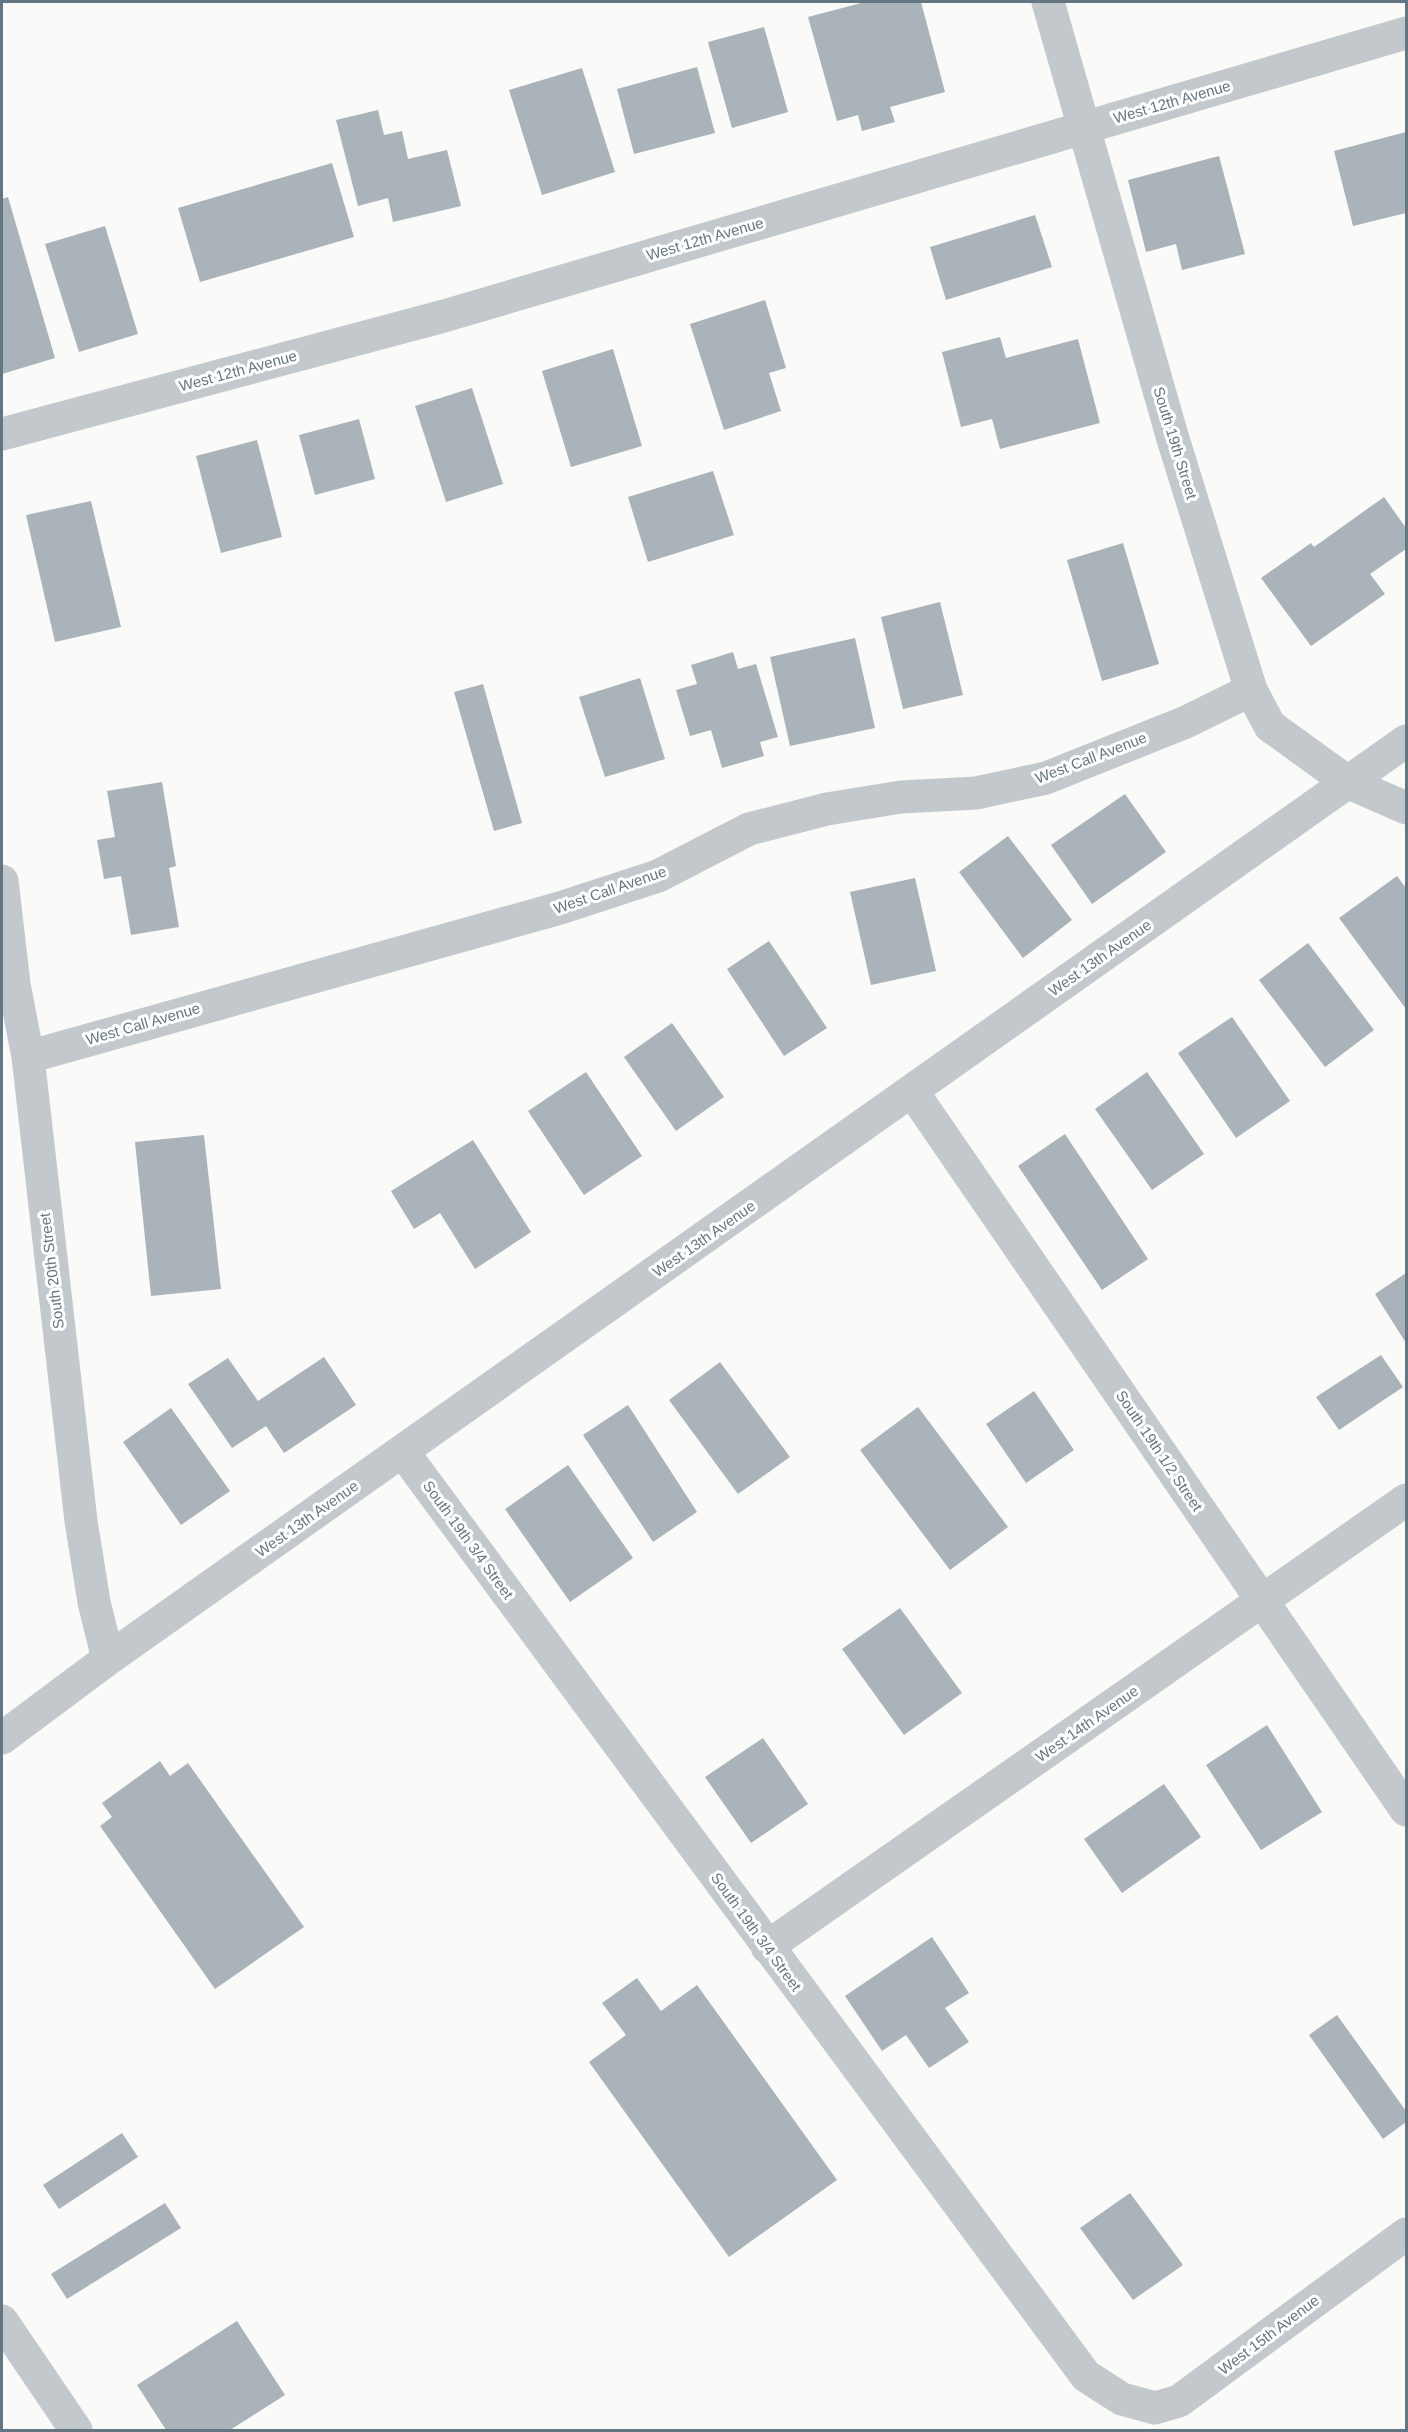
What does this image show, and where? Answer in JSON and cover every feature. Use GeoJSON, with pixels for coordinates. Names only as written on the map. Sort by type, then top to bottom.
{"type":"FeatureCollection","features":[{"type":"Feature","properties":{"kind":"street","name":"South 19th Street"},"geometry":{"type":"LineString","coordinates":[[1048,2],[1086,127],[1173,440],[1251,690],[1269,726],[1349,783],[1407,808]]}},
{"type":"Feature","properties":{"kind":"street","name":"West 12th Avenue"},"geometry":{"type":"LineString","coordinates":[[2,434],[444,316],[1407,33]]}},
{"type":"Feature","properties":{"kind":"street","name":"West Call Avenue"},"geometry":{"type":"LineString","coordinates":[[28,1056],[561,908],[658,876],[749,830],[827,809],[901,797],[976,793],[1046,778],[1186,722],[1251,690]]}},
{"type":"Feature","properties":{"kind":"street","name":"West 13th Avenue"},"geometry":{"type":"LineString","coordinates":[[2,1738],[108,1659],[1407,741]]}},
{"type":"Feature","properties":{"kind":"street","name":"South 20th Street"},"geometry":{"type":"LineString","coordinates":[[2,882],[8,985],[28,1056],[81,1521],[94,1602],[108,1659]]}},
{"type":"Feature","properties":{"kind":"street","name":"South 19th 1/2 Street"},"geometry":{"type":"LineString","coordinates":[[912,1091],[1407,1810]]}},
{"type":"Feature","properties":{"kind":"street","name":"South 19th 3/4 Street"},"geometry":{"type":"LineString","coordinates":[[403,1452],[1086,2376],[1122,2399]]}},
{"type":"Feature","properties":{"kind":"street","name":"West 14th Avenue"},"geometry":{"type":"LineString","coordinates":[[767,1947],[1407,1500]]}},
{"type":"Feature","properties":{"kind":"street","name":"West 15th Avenue"},"geometry":{"type":"LineString","coordinates":[[1122,2399],[1155,2408],[1179,2401],[1407,2234]]}},
{"type":"Feature","properties":{"kind":"street"},"geometry":{"type":"LineString","coordinates":[[2,2321],[76,2430]]}},
{"type":"Feature","properties":{"kind":"building"},"geometry":{"type":"Polygon","coordinates":[[[865,2],[921,2],[945,92],[890,107],[895,122],[862,131],[858,115],[837,121],[808,17],[865,2]]]}},
{"type":"Feature","properties":{"kind":"building"},"geometry":{"type":"Polygon","coordinates":[[[764,27],[788,112],[732,128],[708,42],[764,27]]]}},
{"type":"Feature","properties":{"kind":"building"},"geometry":{"type":"Polygon","coordinates":[[[697,67],[715,133],[634,154],[617,89],[697,67]]]}},
{"type":"Feature","properties":{"kind":"building"},"geometry":{"type":"Polygon","coordinates":[[[582,68],[615,172],[542,195],[509,90],[582,68]]]}},
{"type":"Feature","properties":{"kind":"building"},"geometry":{"type":"Polygon","coordinates":[[[378,110],[384,135],[402,131],[408,159],[447,150],[461,206],[393,222],[388,198],[358,206],[336,120],[378,110]]]}},
{"type":"Feature","properties":{"kind":"building"},"geometry":{"type":"Polygon","coordinates":[[[1406,132],[1406,213],[1353,226],[1334,151],[1406,132]]]}},
{"type":"Feature","properties":{"kind":"building"},"geometry":{"type":"Polygon","coordinates":[[[1219,156],[1245,254],[1182,270],[1176,244],[1146,252],[1128,180],[1219,156]]]}},
{"type":"Feature","properties":{"kind":"building"},"geometry":{"type":"Polygon","coordinates":[[[332,163],[354,237],[200,282],[178,208],[332,163]]]}},
{"type":"Feature","properties":{"kind":"building"},"geometry":{"type":"Polygon","coordinates":[[[8,197],[55,358],[2,374],[2,199],[8,197]]]}},
{"type":"Feature","properties":{"kind":"building"},"geometry":{"type":"Polygon","coordinates":[[[1035,215],[1052,267],[946,300],[930,247],[1035,215]]]}},
{"type":"Feature","properties":{"kind":"building"},"geometry":{"type":"Polygon","coordinates":[[[105,226],[138,334],[79,352],[45,244],[105,226]]]}},
{"type":"Feature","properties":{"kind":"building"},"geometry":{"type":"Polygon","coordinates":[[[765,300],[786,368],[769,373],[781,411],[724,430],[690,324],[765,300]]]}},
{"type":"Feature","properties":{"kind":"building"},"geometry":{"type":"Polygon","coordinates":[[[1000,337],[1006,358],[1078,339],[1100,423],[1000,449],[992,419],[961,427],[942,352],[1000,337]]]}},
{"type":"Feature","properties":{"kind":"building"},"geometry":{"type":"Polygon","coordinates":[[[613,349],[642,446],[571,467],[542,371],[613,349]]]}},
{"type":"Feature","properties":{"kind":"building"},"geometry":{"type":"Polygon","coordinates":[[[472,388],[503,484],[446,502],[415,406],[472,388]]]}},
{"type":"Feature","properties":{"kind":"building"},"geometry":{"type":"Polygon","coordinates":[[[359,419],[375,479],[315,495],[299,435],[359,419]]]}},
{"type":"Feature","properties":{"kind":"building"},"geometry":{"type":"Polygon","coordinates":[[[257,440],[282,537],[221,553],[196,456],[257,440]]]}},
{"type":"Feature","properties":{"kind":"building"},"geometry":{"type":"Polygon","coordinates":[[[713,471],[734,535],[648,562],[628,497],[713,471]]]}},
{"type":"Feature","properties":{"kind":"building"},"geometry":{"type":"Polygon","coordinates":[[[1384,497],[1406,528],[1406,549],[1370,574],[1385,594],[1311,646],[1261,578],[1311,543],[1314,547],[1384,497]]]}},
{"type":"Feature","properties":{"kind":"building"},"geometry":{"type":"Polygon","coordinates":[[[91,501],[121,627],[55,642],[26,515],[91,501]]]}},
{"type":"Feature","properties":{"kind":"building"},"geometry":{"type":"Polygon","coordinates":[[[1123,543],[1159,664],[1102,681],[1067,560],[1123,543]]]}},
{"type":"Feature","properties":{"kind":"building"},"geometry":{"type":"Polygon","coordinates":[[[940,602],[963,695],[903,709],[881,617],[940,602]]]}},
{"type":"Feature","properties":{"kind":"building"},"geometry":{"type":"Polygon","coordinates":[[[855,638],[875,728],[790,746],[770,657],[855,638]]]}},
{"type":"Feature","properties":{"kind":"building"},"geometry":{"type":"Polygon","coordinates":[[[733,652],[738,669],[756,664],[778,737],[760,742],[764,756],[722,768],[711,730],[690,736],[676,690],[697,684],[691,665],[733,652]]]}},
{"type":"Feature","properties":{"kind":"building"},"geometry":{"type":"Polygon","coordinates":[[[640,678],[665,759],[605,777],[579,697],[640,678]]]}},
{"type":"Feature","properties":{"kind":"building"},"geometry":{"type":"Polygon","coordinates":[[[483,684],[522,823],[494,831],[454,692],[483,684]]]}},
{"type":"Feature","properties":{"kind":"building"},"geometry":{"type":"Polygon","coordinates":[[[162,782],[176,866],[169,868],[179,927],[131,935],[121,876],[104,879],[97,840],[115,837],[107,791],[162,782]]]}},
{"type":"Feature","properties":{"kind":"building"},"geometry":{"type":"Polygon","coordinates":[[[1125,794],[1166,852],[1092,904],[1051,845],[1125,794]]]}},
{"type":"Feature","properties":{"kind":"building"},"geometry":{"type":"Polygon","coordinates":[[[1008,836],[1072,920],[1023,958],[959,872],[1008,836]]]}},
{"type":"Feature","properties":{"kind":"building"},"geometry":{"type":"Polygon","coordinates":[[[1397,876],[1406,888],[1406,1009],[1339,918],[1397,876]]]}},
{"type":"Feature","properties":{"kind":"building"},"geometry":{"type":"Polygon","coordinates":[[[915,878],[936,971],[871,985],[850,892],[915,878]]]}},
{"type":"Feature","properties":{"kind":"building"},"geometry":{"type":"Polygon","coordinates":[[[769,941],[827,1028],[784,1056],[727,969],[769,941]]]}},
{"type":"Feature","properties":{"kind":"building"},"geometry":{"type":"Polygon","coordinates":[[[1308,943],[1374,1030],[1325,1067],[1259,980],[1308,943]]]}},
{"type":"Feature","properties":{"kind":"building"},"geometry":{"type":"Polygon","coordinates":[[[1232,1017],[1290,1101],[1236,1138],[1178,1053],[1232,1017]]]}},
{"type":"Feature","properties":{"kind":"building"},"geometry":{"type":"Polygon","coordinates":[[[672,1023],[724,1097],[676,1131],[624,1057],[672,1023]]]}},
{"type":"Feature","properties":{"kind":"building"},"geometry":{"type":"Polygon","coordinates":[[[586,1072],[642,1156],[584,1195],[528,1111],[586,1072]]]}},
{"type":"Feature","properties":{"kind":"building"},"geometry":{"type":"Polygon","coordinates":[[[1147,1072],[1204,1154],[1152,1190],[1095,1109],[1147,1072]]]}},
{"type":"Feature","properties":{"kind":"building"},"geometry":{"type":"Polygon","coordinates":[[[1065,1134],[1148,1259],[1102,1290],[1018,1166],[1065,1134]]]}},
{"type":"Feature","properties":{"kind":"building"},"geometry":{"type":"Polygon","coordinates":[[[204,1135],[221,1289],[151,1296],[135,1142],[204,1135]]]}},
{"type":"Feature","properties":{"kind":"building"},"geometry":{"type":"Polygon","coordinates":[[[473,1140],[531,1232],[475,1269],[440,1213],[414,1229],[391,1191],[473,1140]]]}},
{"type":"Feature","properties":{"kind":"building"},"geometry":{"type":"Polygon","coordinates":[[[1406,1273],[1406,1343],[1375,1294],[1406,1273]]]}},
{"type":"Feature","properties":{"kind":"building"},"geometry":{"type":"Polygon","coordinates":[[[1381,1355],[1403,1387],[1339,1430],[1316,1397],[1381,1355]]]}},
{"type":"Feature","properties":{"kind":"building"},"geometry":{"type":"Polygon","coordinates":[[[324,1357],[356,1405],[284,1453],[266,1426],[232,1448],[188,1384],[228,1358],[258,1401],[324,1357]]]}},
{"type":"Feature","properties":{"kind":"building"},"geometry":{"type":"Polygon","coordinates":[[[720,1362],[790,1457],[738,1494],[669,1400],[720,1362]]]}},
{"type":"Feature","properties":{"kind":"building"},"geometry":{"type":"Polygon","coordinates":[[[1034,1391],[1074,1450],[1026,1483],[986,1424],[1034,1391]]]}},
{"type":"Feature","properties":{"kind":"building"},"geometry":{"type":"Polygon","coordinates":[[[628,1405],[697,1512],[653,1542],[583,1435],[628,1405]]]}},
{"type":"Feature","properties":{"kind":"building"},"geometry":{"type":"Polygon","coordinates":[[[918,1407],[1008,1527],[950,1570],[860,1450],[918,1407]]]}},
{"type":"Feature","properties":{"kind":"building"},"geometry":{"type":"Polygon","coordinates":[[[171,1408],[230,1491],[181,1525],[123,1442],[171,1408]]]}},
{"type":"Feature","properties":{"kind":"building"},"geometry":{"type":"Polygon","coordinates":[[[568,1465],[633,1558],[570,1602],[505,1509],[568,1465]]]}},
{"type":"Feature","properties":{"kind":"building"},"geometry":{"type":"Polygon","coordinates":[[[900,1608],[962,1693],[904,1735],[842,1649],[900,1608]]]}},
{"type":"Feature","properties":{"kind":"building"},"geometry":{"type":"Polygon","coordinates":[[[1267,1725],[1322,1812],[1261,1850],[1206,1765],[1267,1725]]]}},
{"type":"Feature","properties":{"kind":"building"},"geometry":{"type":"Polygon","coordinates":[[[763,1738],[808,1804],[751,1843],[705,1777],[763,1738]]]}},
{"type":"Feature","properties":{"kind":"building"},"geometry":{"type":"Polygon","coordinates":[[[160,1761],[170,1776],[188,1763],[304,1927],[215,1989],[100,1826],[112,1817],[102,1803],[160,1761]]]}},
{"type":"Feature","properties":{"kind":"building"},"geometry":{"type":"Polygon","coordinates":[[[1164,1784],[1201,1837],[1122,1893],[1084,1839],[1164,1784]]]}},
{"type":"Feature","properties":{"kind":"building"},"geometry":{"type":"Polygon","coordinates":[[[932,1937],[969,1993],[945,2008],[969,2042],[929,2068],[906,2035],[882,2051],[845,1996],[932,1937]]]}},
{"type":"Feature","properties":{"kind":"building"},"geometry":{"type":"Polygon","coordinates":[[[637,1978],[661,2011],[697,1985],[837,2180],[729,2257],[589,2062],[626,2035],[602,2003],[637,1978]]]}},
{"type":"Feature","properties":{"kind":"building"},"geometry":{"type":"Polygon","coordinates":[[[1337,2015],[1406,2111],[1406,2122],[1383,2139],[1309,2035],[1337,2015]]]}},
{"type":"Feature","properties":{"kind":"building"},"geometry":{"type":"Polygon","coordinates":[[[122,2133],[138,2157],[59,2209],[43,2185],[122,2133]]]}},
{"type":"Feature","properties":{"kind":"building"},"geometry":{"type":"Polygon","coordinates":[[[1130,2193],[1183,2265],[1133,2300],[1080,2228],[1130,2193]]]}},
{"type":"Feature","properties":{"kind":"building"},"geometry":{"type":"Polygon","coordinates":[[[165,2203],[181,2228],[67,2299],[51,2274],[165,2203]]]}},
{"type":"Feature","properties":{"kind":"building"},"geometry":{"type":"Polygon","coordinates":[[[237,2321],[285,2395],[230,2430],[166,2430],[137,2385],[237,2321]]]}}]}
